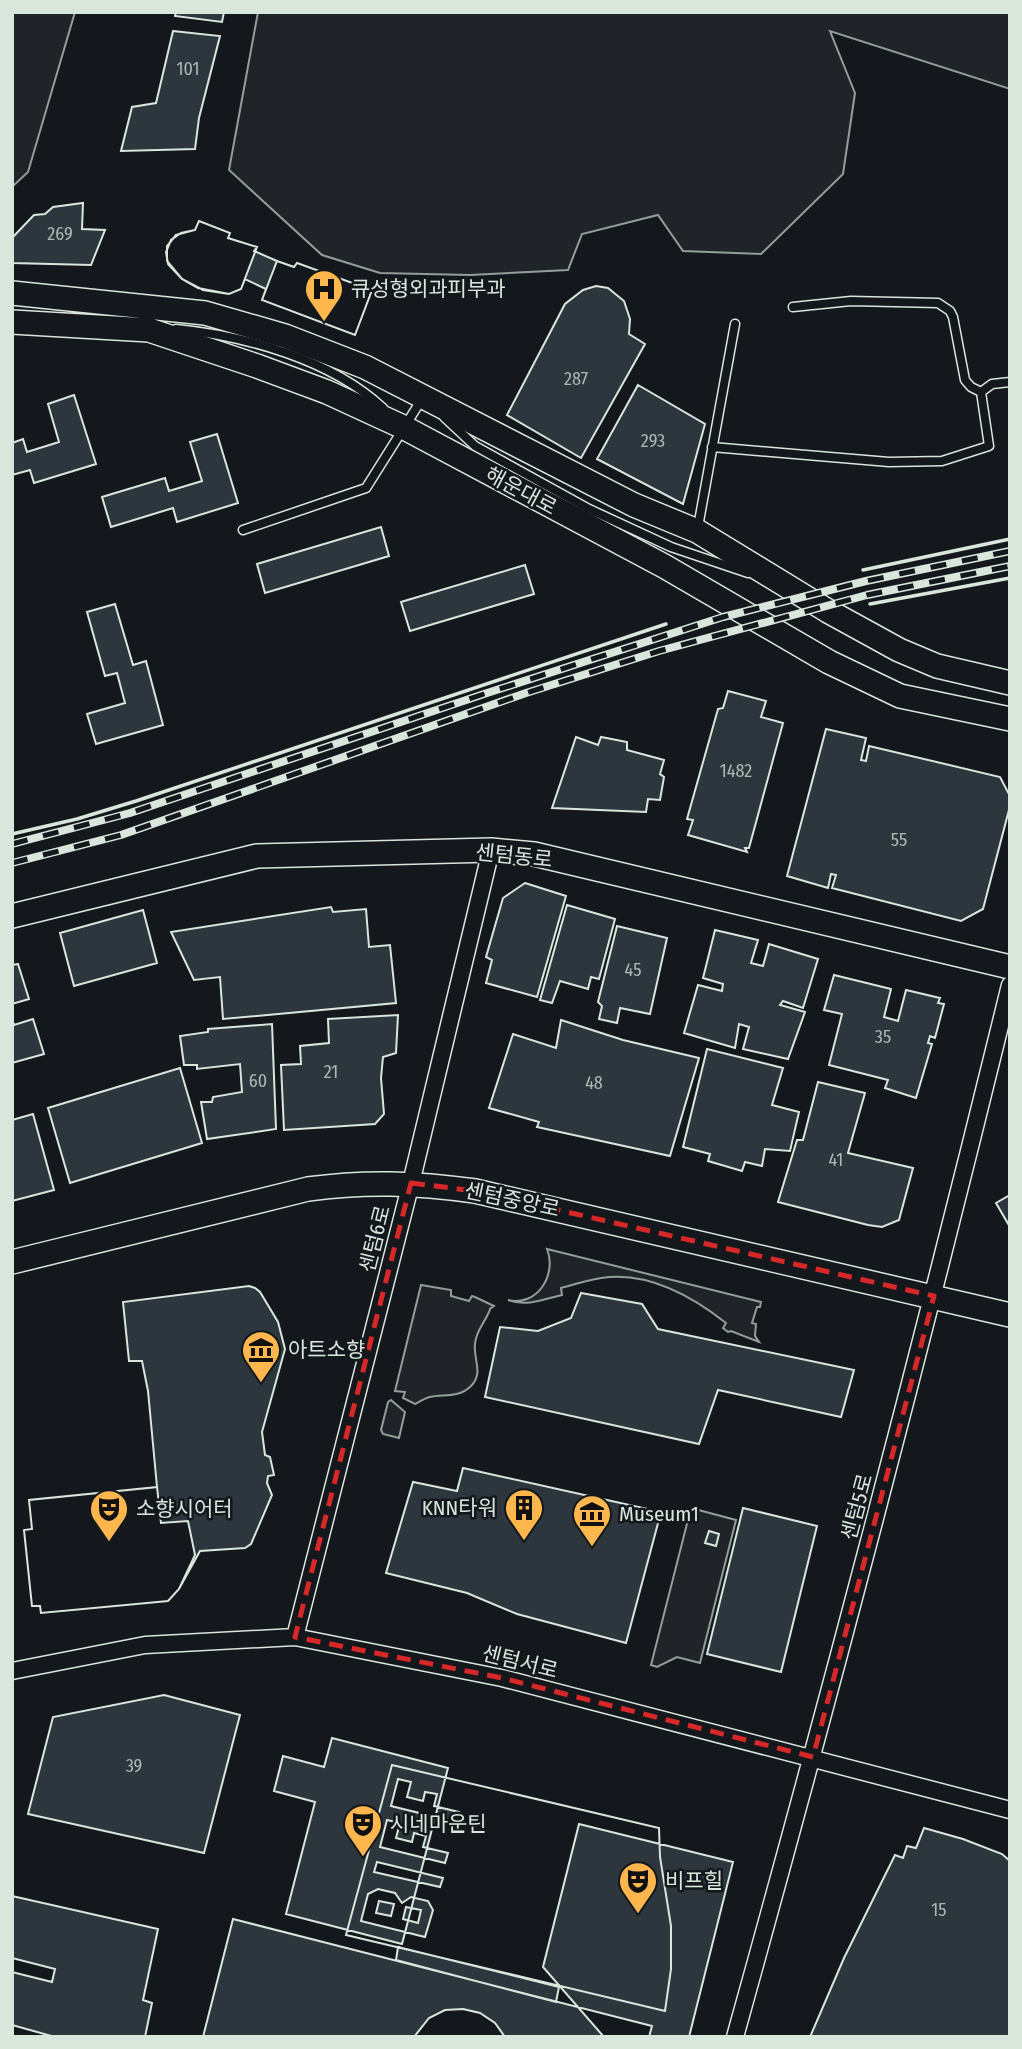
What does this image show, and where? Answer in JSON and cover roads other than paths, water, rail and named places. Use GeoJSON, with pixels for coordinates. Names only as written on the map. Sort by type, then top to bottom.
{"type":"FeatureCollection","features":[{"type":"Feature","properties":{"kind":"main road","name":"해운대로"},"geometry":{"type":"LineString","coordinates":[[12,293],[205,313],[285,336],[365,367],[634,505],[697,531],[899,650],[937,666],[1010,683]]}},
{"type":"Feature","properties":{"kind":"main road","name":"해운대로"},"geometry":{"type":"LineString","coordinates":[[12,322],[149,330],[327,392],[403,427],[664,566],[829,662],[900,696],[1010,719]]}},
{"type":"Feature","properties":{"kind":"main road","name":"센텀동로"},"geometry":{"type":"LineString","coordinates":[[12,916],[257,856],[491,850],[534,854],[1010,967]]}},
{"type":"Feature","properties":{"kind":"main road","name":"센텀중앙로"},"geometry":{"type":"LineString","coordinates":[[12,1262],[308,1189],[349,1183],[411,1183],[475,1191],[1010,1315]]}},
{"type":"Feature","properties":{"kind":"street","name":"센텀6로"},"geometry":{"type":"LineString","coordinates":[[295,1637],[411,1183],[491,850]]}},
{"type":"Feature","properties":{"kind":"street","name":"센텀5로"},"geometry":{"type":"LineString","coordinates":[[735,2037],[813,1757],[934,1296],[1010,985]]}},
{"type":"Feature","properties":{"kind":"street","name":"센텀서로"},"geometry":{"type":"LineString","coordinates":[[12,1671],[145,1645],[295,1637],[502,1678],[1010,1810]]}},
{"type":"Feature","properties":{"kind":"lane"},"geometry":{"type":"LineString","coordinates":[[793,307],[851,301],[938,303],[950,311],[953,317],[965,380],[981,392]]}},
{"type":"Feature","properties":{"kind":"lane"},"geometry":{"type":"LineString","coordinates":[[697,531],[734,324]]}},
{"type":"Feature","properties":{"kind":"lane"},"geometry":{"type":"LineString","coordinates":[[981,392],[992,384],[1010,382]]}},
{"type":"Feature","properties":{"kind":"lane"},"geometry":{"type":"LineString","coordinates":[[712,447],[889,462],[942,461],[989,446],[981,392]]}},
{"type":"Feature","properties":{"kind":"lane"},"geometry":{"type":"LineString","coordinates":[[243,530],[366,488],[423,398],[475,446],[589,509],[671,547],[787,586]]}},
{"type":"Feature","properties":{"kind":"railway"},"geometry":{"type":"LineString","coordinates":[[12,844],[130,813],[723,617],[866,581],[1010,551]]}},
{"type":"Feature","properties":{"kind":"railway"},"geometry":{"type":"LineString","coordinates":[[12,863],[121,835],[526,693],[659,651],[867,595],[1010,566]]}},
{"type":"Feature","properties":{"kind":"place","name":"큐성형외과피부과"},"geometry":{"type":"Point","coordinates":[324,323]}},
{"type":"Feature","properties":{"kind":"place","name":"아트소향"},"geometry":{"type":"Point","coordinates":[261,1384]}},
{"type":"Feature","properties":{"kind":"place","name":"KNN타워"},"geometry":{"type":"Point","coordinates":[524,1542]}},
{"type":"Feature","properties":{"kind":"place","name":"소향시어터"},"geometry":{"type":"Point","coordinates":[109,1543]}},
{"type":"Feature","properties":{"kind":"place","name":"Museum1"},"geometry":{"type":"Point","coordinates":[592,1548]}},
{"type":"Feature","properties":{"kind":"place","name":"시네마운틴"},"geometry":{"type":"Point","coordinates":[363,1858]}},
{"type":"Feature","properties":{"kind":"place","name":"비프힐"},"geometry":{"type":"Point","coordinates":[638,1915]}}]}
